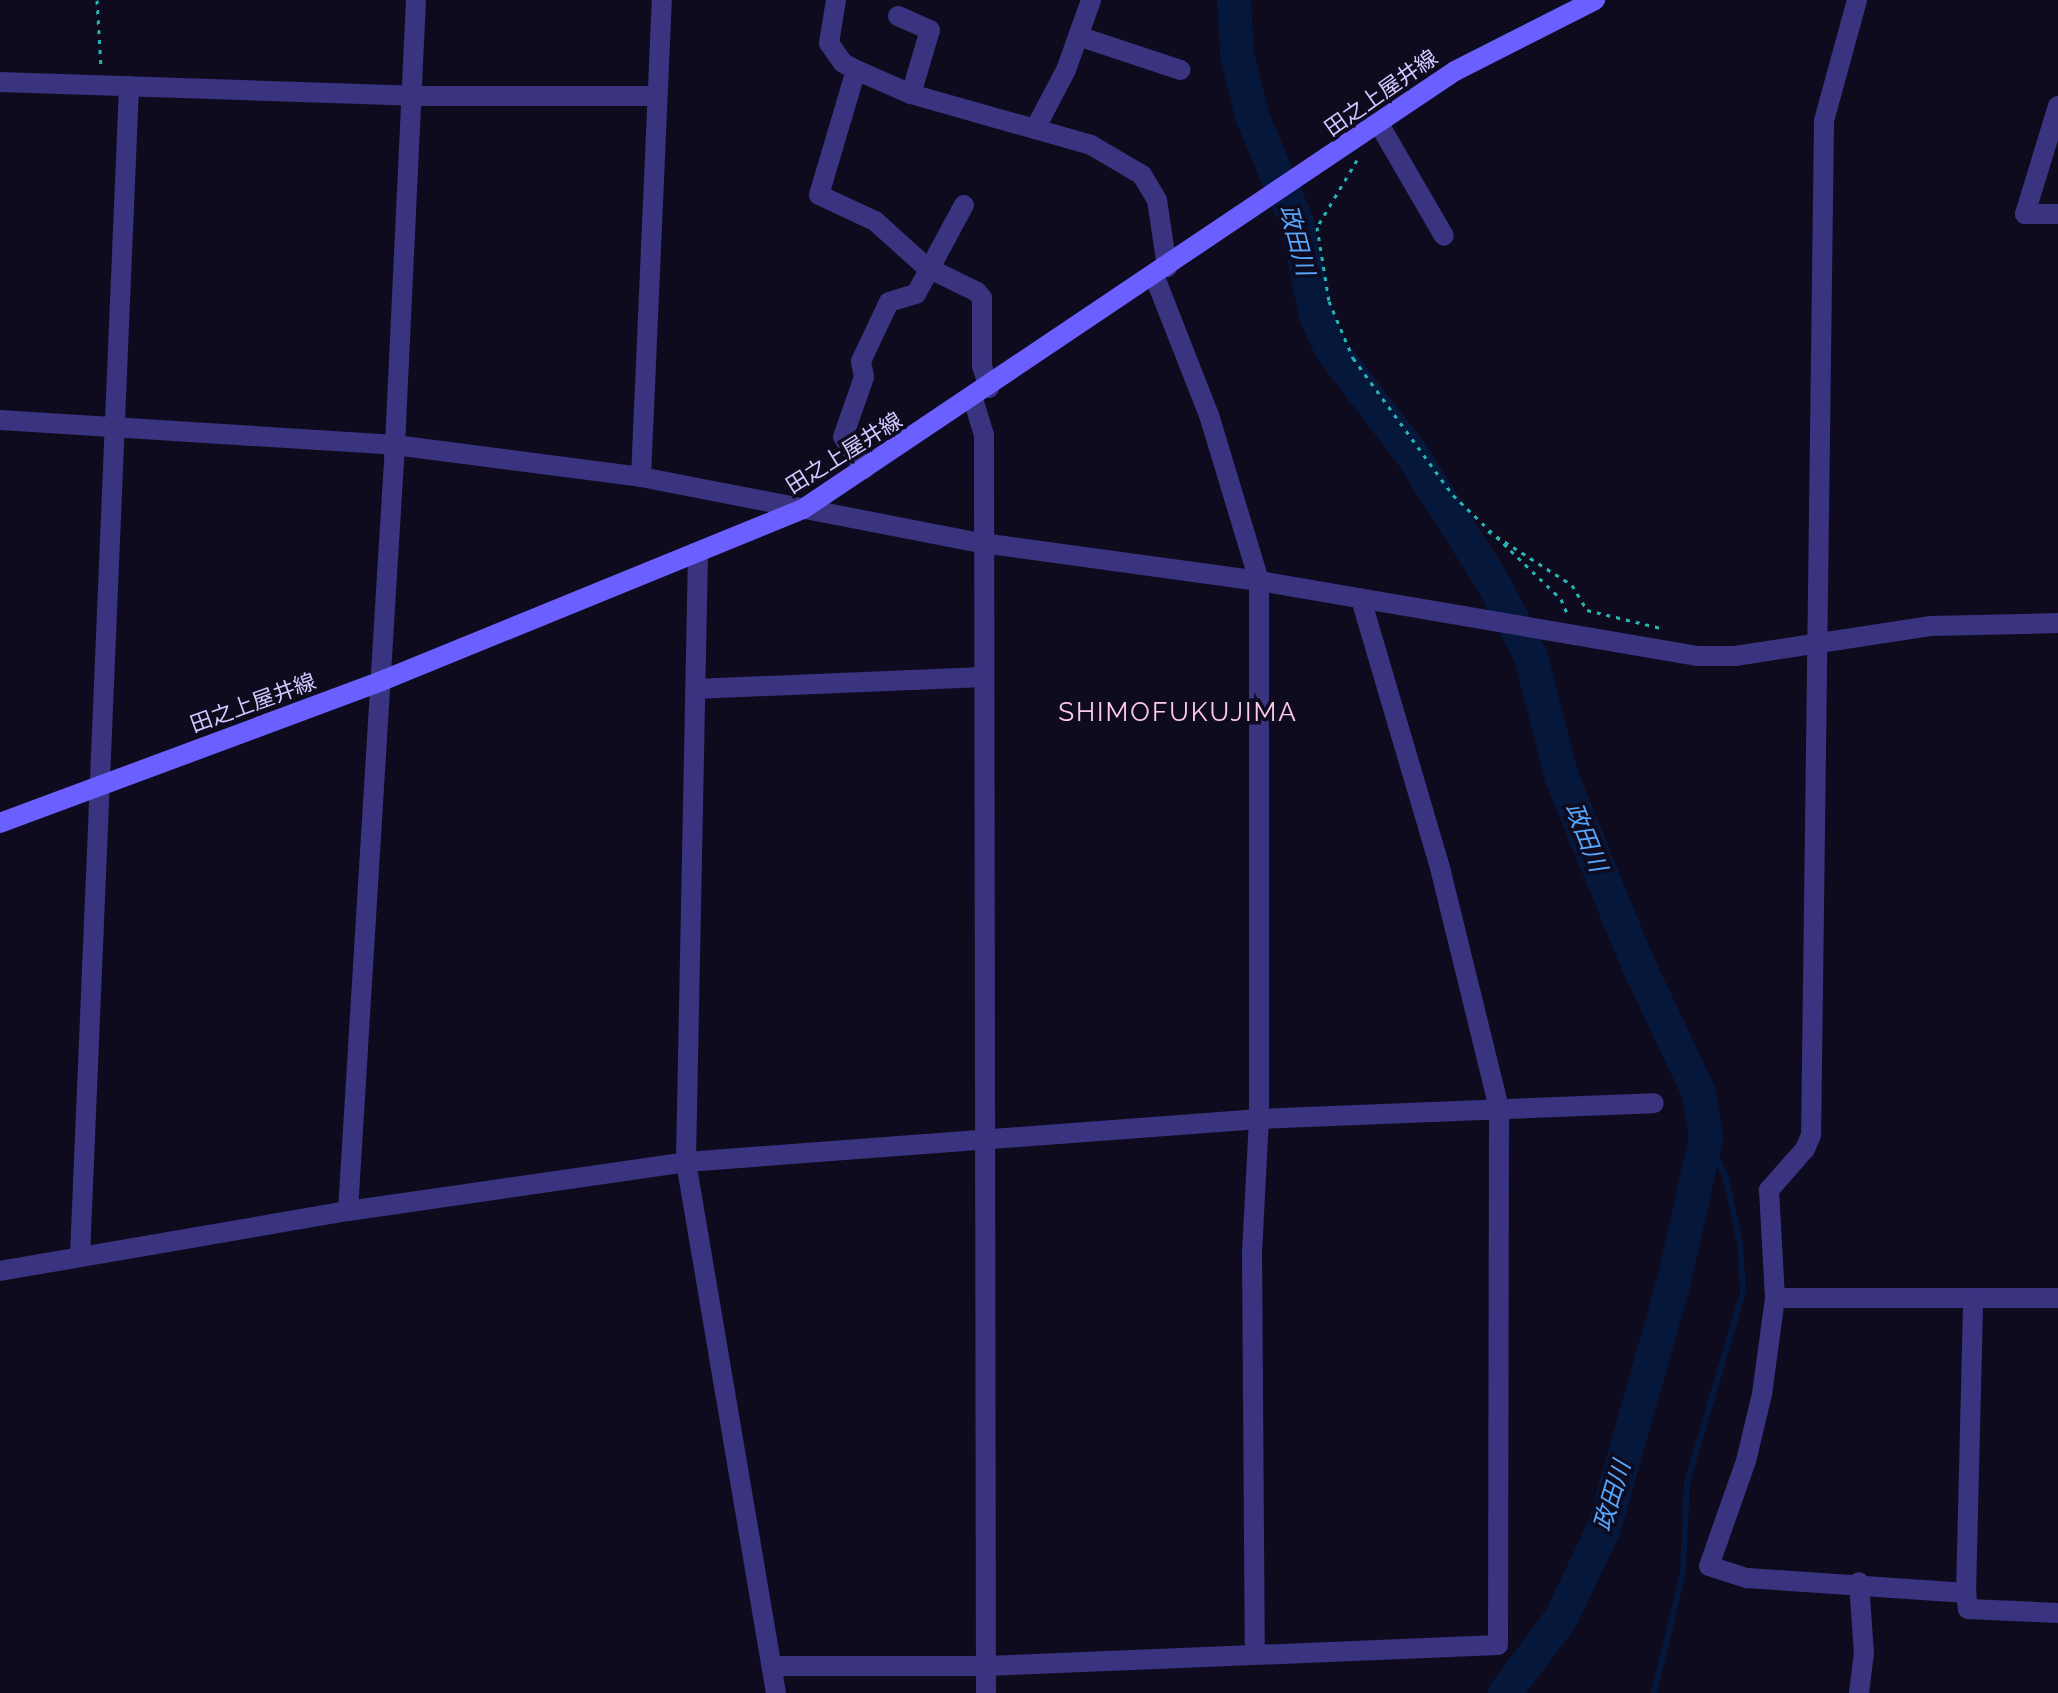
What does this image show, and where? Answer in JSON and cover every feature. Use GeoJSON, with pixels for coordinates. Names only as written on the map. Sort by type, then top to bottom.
{"type":"FeatureCollection","features":[{"type":"Feature","properties":{"kind":"main road","name":"田之上屋井線"},"geometry":{"type":"LineString","coordinates":[[0,823],[379,682],[803,509],[981,393],[1455,71],[1595,0]]}},
{"type":"Feature","properties":{"kind":"street"},"geometry":{"type":"LineString","coordinates":[[348,1211],[395,445],[414,96],[416,0]]}},
{"type":"Feature","properties":{"kind":"street"},"geometry":{"type":"LineString","coordinates":[[641,477],[662,0]]}},
{"type":"Feature","properties":{"kind":"street"},"geometry":{"type":"LineString","coordinates":[[836,0],[829,43],[843,63],[911,94],[1091,145],[1142,175],[1157,200],[1160,271],[1209,415],[1259,581],[1259,1119],[1252,1251],[1255,1654]]}},
{"type":"Feature","properties":{"kind":"street"},"geometry":{"type":"LineString","coordinates":[[1035,129],[1078,36],[1091,0]]}},
{"type":"Feature","properties":{"kind":"street"},"geometry":{"type":"LineString","coordinates":[[1857,0],[1824,121],[1811,1135],[1805,1149],[1769,1190],[1775,1298],[1746,1461],[1709,1566],[1747,1578],[1859,1582],[1966,1593]]}},
{"type":"Feature","properties":{"kind":"street"},"geometry":{"type":"LineString","coordinates":[[898,16],[930,30],[911,94]]}},
{"type":"Feature","properties":{"kind":"street"},"geometry":{"type":"LineString","coordinates":[[1078,36],[1181,70]]}},
{"type":"Feature","properties":{"kind":"street"},"geometry":{"type":"LineString","coordinates":[[856,70],[819,195],[875,221],[930,269],[982,298],[988,1139],[986,1693]]}},
{"type":"Feature","properties":{"kind":"street"},"geometry":{"type":"LineString","coordinates":[[0,82],[414,96],[657,96]]}},
{"type":"Feature","properties":{"kind":"street"},"geometry":{"type":"LineString","coordinates":[[80,1256],[129,86]]}},
{"type":"Feature","properties":{"kind":"street"},"geometry":{"type":"LineString","coordinates":[[2058,106],[2025,214],[2058,214]]}},
{"type":"Feature","properties":{"kind":"street"},"geometry":{"type":"LineString","coordinates":[[1379,124],[1444,236]]}},
{"type":"Feature","properties":{"kind":"street"},"geometry":{"type":"LineString","coordinates":[[864,469],[843,437],[864,377],[861,361],[889,302],[916,294],[964,205]]}},
{"type":"Feature","properties":{"kind":"street"},"geometry":{"type":"LineString","coordinates":[[0,420],[395,445],[641,477],[982,543],[1259,581],[1697,656],[1735,656],[1930,626],[2058,623]]}},
{"type":"Feature","properties":{"kind":"street"},"geometry":{"type":"LineString","coordinates":[[698,552],[686,1162],[776,1693]]}},
{"type":"Feature","properties":{"kind":"street"},"geometry":{"type":"LineString","coordinates":[[772,1666],[987,1666],[1498,1645],[1499,1108],[1441,871],[1361,599]]}},
{"type":"Feature","properties":{"kind":"street"},"geometry":{"type":"LineString","coordinates":[[695,689],[984,677]]}},
{"type":"Feature","properties":{"kind":"street"},"geometry":{"type":"LineString","coordinates":[[0,1271],[348,1211],[686,1162],[1259,1119],[1654,1103]]}},
{"type":"Feature","properties":{"kind":"street"},"geometry":{"type":"LineString","coordinates":[[1775,1298],[2058,1298]]}},
{"type":"Feature","properties":{"kind":"street"},"geometry":{"type":"LineString","coordinates":[[1973,1298],[1968,1609],[2058,1613]]}},
{"type":"Feature","properties":{"kind":"street"},"geometry":{"type":"LineString","coordinates":[[1859,1582],[1864,1654],[1859,1693]]}},
{"type":"Feature","properties":{"kind":"path"},"geometry":{"type":"LineString","coordinates":[[97,0],[102,85]]}},
{"type":"Feature","properties":{"kind":"path"},"geometry":{"type":"LineString","coordinates":[[1349,145],[1359,164],[1339,184],[1317,227],[1329,301],[1353,358],[1484,528],[1561,599],[1578,638]]}},
{"type":"Feature","properties":{"kind":"path"},"geometry":{"type":"LineString","coordinates":[[1484,528],[1572,585],[1587,610],[1670,630]]}},
{"type":"Feature","properties":{"kind":"waterway","name":"政田川"},"geometry":{"type":"LineString","coordinates":[[1234,0],[1237,54],[1252,116],[1297,223],[1316,315],[1331,349],[1413,456],[1494,584],[1531,657],[1562,778],[1638,964],[1699,1093],[1706,1138],[1674,1281],[1604,1528],[1561,1618],[1505,1693]]}},
{"type":"Feature","properties":{"kind":"waterway"},"geometry":{"type":"LineString","coordinates":[[1654,1693],[1683,1572],[1687,1482],[1743,1293],[1740,1243],[1725,1175],[1706,1138]]}},
{"type":"Feature","properties":{"kind":"district","name":"SHIMOFUKUJIMA"},"geometry":{"type":"Point","coordinates":[1178,713]}}]}
